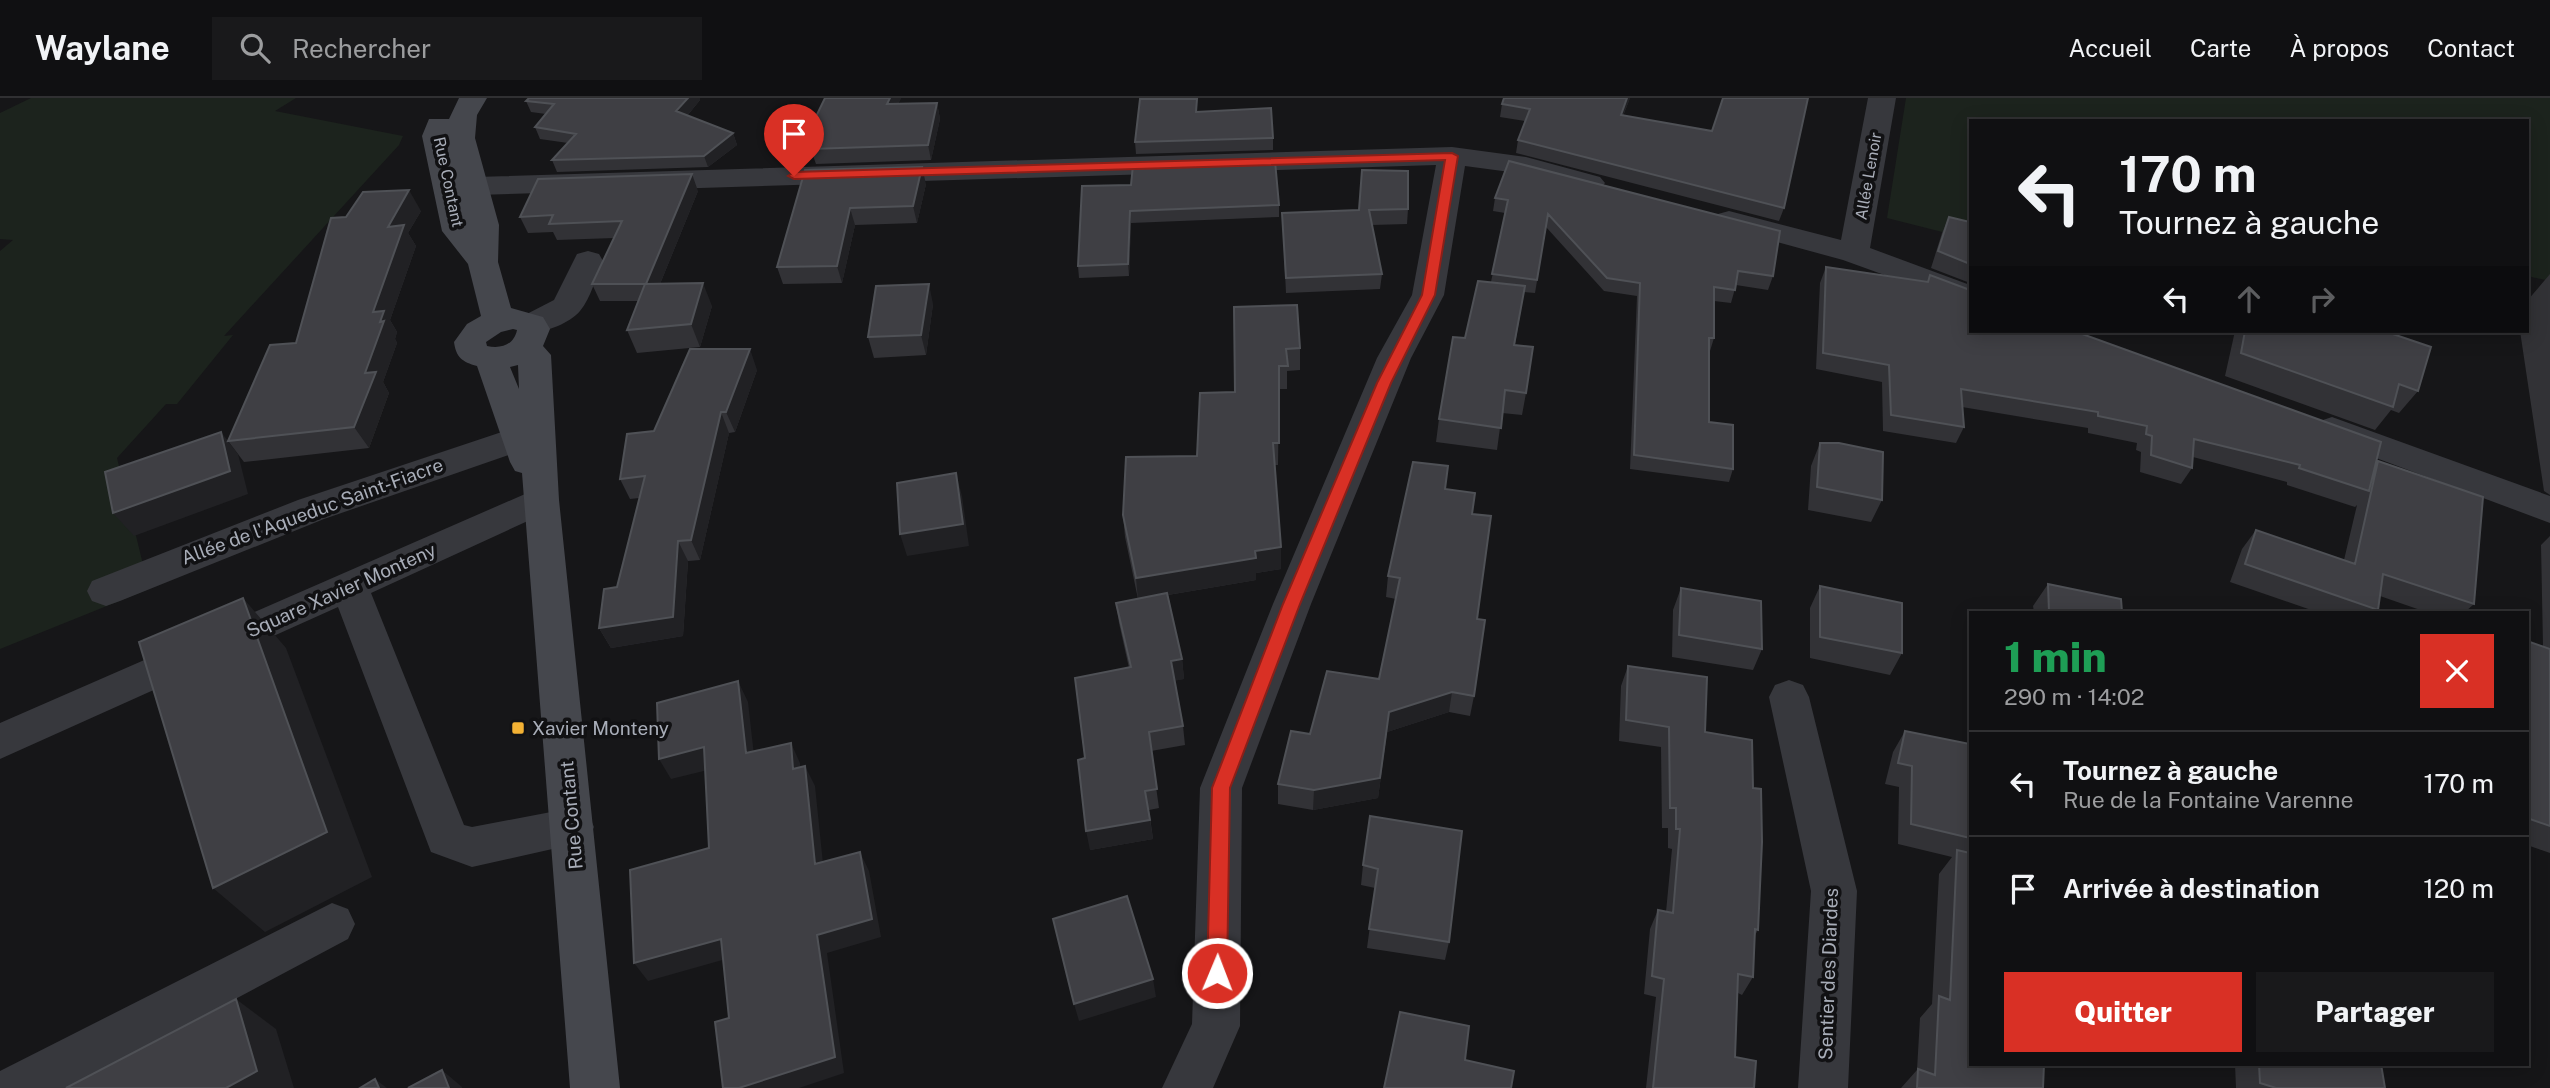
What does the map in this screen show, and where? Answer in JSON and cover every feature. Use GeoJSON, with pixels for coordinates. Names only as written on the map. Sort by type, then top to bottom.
{"type":"FeatureCollection","features":[{"type":"Feature","properties":{"kind":"main road","name":"Rue Contant"},"geometry":{"type":"LineString","coordinates":[[451,98],[443,110],[436,136],[457,231],[483,262]]}},
{"type":"Feature","properties":{"kind":"main road","name":"Rue Contant"},"geometry":{"type":"LineString","coordinates":[[473,98],[463,115],[461,138],[476,186],[484,225],[483,262],[498,321],[515,318],[520,438],[541,500]]}},
{"type":"Feature","properties":{"kind":"main road","name":"Rue Contant"},"geometry":{"type":"LineString","coordinates":[[515,344],[534,355],[541,500],[595,1088]]}},
{"type":"Feature","properties":{"kind":"street","name":"Allée Lenoir"},"geometry":{"type":"LineString","coordinates":[[1854,253],[1882,98]]}},
{"type":"Feature","properties":{"kind":"street"},"geometry":{"type":"LineString","coordinates":[[1187,1088],[1216,1026],[1221,788],[1292,604],[1384,383],[1428,295],[1452,156]]}},
{"type":"Feature","properties":{"kind":"street"},"geometry":{"type":"LineString","coordinates":[[476,186],[1452,156],[1526,166],[1621,191]]}},
{"type":"Feature","properties":{"kind":"street"},"geometry":{"type":"LineString","coordinates":[[1702,213],[1854,253],[1969,296]]}},
{"type":"Feature","properties":{"kind":"street"},"geometry":{"type":"LineString","coordinates":[[515,344],[567,306],[587,261]]}},
{"type":"Feature","properties":{"kind":"street"},"geometry":{"type":"LineString","coordinates":[[2302,418],[2550,510]]}},
{"type":"Feature","properties":{"kind":"street","name":"Allée de l'Aqueduc Saint-Fiacre"},"geometry":{"type":"LineString","coordinates":[[106,591],[187,555],[348,494],[520,438]]}},
{"type":"Feature","properties":{"kind":"street","name":"Square Xavier Monteny"},"geometry":{"type":"LineString","coordinates":[[0,742],[541,500]]}},
{"type":"Feature","properties":{"kind":"street"},"geometry":{"type":"LineString","coordinates":[[349,586],[447,838],[472,847],[572,827]]}},
{"type":"Feature","properties":{"kind":"street","name":"Sentier des Diardes"},"geometry":{"type":"LineString","coordinates":[[1789,696],[1834,891],[1823,1088]]}},
{"type":"Feature","properties":{"kind":"street"},"geometry":{"type":"LineString","coordinates":[[18,1088],[332,924]]}},
{"type":"Feature","properties":{"kind":"shaded area"},"geometry":{"type":"Polygon","coordinates":[[[31,98],[296,98],[275,111],[403,136],[399,145],[224,336],[233,335],[177,404],[166,404],[117,458],[149,589],[0,649],[0,251],[13,240],[0,239],[0,113],[31,98]]]}},
{"type":"Feature","properties":{"kind":"shaded area"},"geometry":{"type":"Polygon","coordinates":[[[1906,98],[2550,98],[2550,281],[2529,276],[2529,119],[1969,119],[1969,239],[1887,218],[1906,98]]]}},
{"type":"Feature","properties":{"kind":"building"},"geometry":{"type":"Polygon","coordinates":[[[529,98],[688,98],[676,111],[733,133],[704,156],[552,160],[576,134],[535,127],[554,104],[526,101],[529,98]]]}},
{"type":"Feature","properties":{"kind":"building"},"geometry":{"type":"Polygon","coordinates":[[[825,98],[890,98],[887,104],[937,103],[928,145],[811,149],[814,137],[806,137],[825,98]]]}},
{"type":"Feature","properties":{"kind":"building"},"geometry":{"type":"Polygon","coordinates":[[[1504,98],[1627,98],[1621,115],[1712,131],[1723,98],[1808,98],[1784,208],[1518,140],[1530,109],[1502,104],[1504,98]]]}},
{"type":"Feature","properties":{"kind":"building"},"geometry":{"type":"Polygon","coordinates":[[[1140,99],[1197,99],[1196,112],[1271,108],[1273,138],[1135,142],[1140,99]]]}},
{"type":"Feature","properties":{"kind":"building"},"geometry":{"type":"Polygon","coordinates":[[[1275,161],[1279,205],[1130,211],[1128,264],[1078,266],[1082,186],[1131,185],[1133,165],[1275,161]]]}},
{"type":"Feature","properties":{"kind":"building"},"geometry":{"type":"Polygon","coordinates":[[[1509,161],[1780,231],[1773,276],[1738,271],[1735,290],[1714,287],[1714,338],[1709,338],[1709,422],[1733,425],[1733,469],[1634,455],[1640,283],[1607,278],[1548,214],[1537,280],[1492,274],[1508,200],[1495,198],[1509,161]]]}},
{"type":"Feature","properties":{"kind":"building"},"geometry":{"type":"Polygon","coordinates":[[[922,167],[913,206],[850,208],[837,266],[777,267],[805,170],[922,167]]]}},
{"type":"Feature","properties":{"kind":"building"},"geometry":{"type":"Polygon","coordinates":[[[1362,170],[1408,171],[1408,209],[1369,210],[1382,274],[1286,278],[1282,213],[1359,210],[1362,170]]]}},
{"type":"Feature","properties":{"kind":"building"},"geometry":{"type":"Polygon","coordinates":[[[692,174],[646,284],[592,284],[622,221],[549,224],[553,215],[520,217],[538,179],[692,174]]]}},
{"type":"Feature","properties":{"kind":"building"},"geometry":{"type":"Polygon","coordinates":[[[409,190],[388,227],[404,225],[373,312],[384,311],[380,322],[384,321],[365,373],[376,372],[354,427],[228,441],[270,345],[296,343],[331,218],[346,217],[363,192],[409,190]]]}},
{"type":"Feature","properties":{"kind":"building"},"geometry":{"type":"Polygon","coordinates":[[[1949,217],[1969,222],[1969,264],[1938,251],[1949,217]]]}},
{"type":"Feature","properties":{"kind":"building"},"geometry":{"type":"Polygon","coordinates":[[[1826,267],[1928,282],[1930,275],[1969,290],[1969,333],[2080,333],[2381,442],[2369,491],[2299,468],[2300,465],[2194,439],[2192,468],[2151,455],[2152,436],[2146,434],[2147,426],[2098,416],[2098,412],[1961,389],[1964,427],[1891,415],[1889,365],[1823,353],[1826,267]]]}},
{"type":"Feature","properties":{"kind":"building"},"geometry":{"type":"Polygon","coordinates":[[[1478,281],[1525,286],[1514,345],[1533,347],[1526,393],[1505,390],[1501,428],[1439,419],[1453,337],[1465,338],[1478,281]]]}},
{"type":"Feature","properties":{"kind":"building"},"geometry":{"type":"Polygon","coordinates":[[[703,283],[691,324],[627,330],[645,284],[703,283]]]}},
{"type":"Feature","properties":{"kind":"building"},"geometry":{"type":"Polygon","coordinates":[[[929,284],[921,335],[868,337],[876,286],[929,284]]]}},
{"type":"Feature","properties":{"kind":"building"},"geometry":{"type":"Polygon","coordinates":[[[1297,305],[1300,348],[1286,349],[1288,366],[1279,366],[1279,443],[1273,443],[1281,547],[1255,551],[1256,558],[1136,578],[1123,515],[1126,457],[1197,456],[1200,393],[1235,392],[1234,307],[1297,305]]]}},
{"type":"Feature","properties":{"kind":"building"},"geometry":{"type":"Polygon","coordinates":[[[2245,333],[2390,333],[2431,347],[2418,391],[2399,384],[2393,407],[2241,353],[2245,333]]]}},
{"type":"Feature","properties":{"kind":"building"},"geometry":{"type":"Polygon","coordinates":[[[690,349],[750,349],[726,412],[721,412],[691,540],[678,541],[673,617],[599,628],[604,589],[617,587],[645,476],[620,479],[627,434],[654,431],[690,349]]]}},
{"type":"Feature","properties":{"kind":"building"},"geometry":{"type":"Polygon","coordinates":[[[221,432],[230,471],[113,513],[105,472],[221,432]]]}},
{"type":"Feature","properties":{"kind":"building"},"geometry":{"type":"Polygon","coordinates":[[[1820,443],[1839,443],[1883,452],[1882,500],[1817,487],[1820,443]]]}},
{"type":"Feature","properties":{"kind":"building"},"geometry":{"type":"Polygon","coordinates":[[[2378,461],[2483,497],[2474,604],[2383,574],[2378,610],[2245,564],[2256,530],[2355,564],[2378,461]]]}},
{"type":"Feature","properties":{"kind":"building"},"geometry":{"type":"Polygon","coordinates":[[[1413,462],[1448,466],[1445,489],[1475,493],[1472,514],[1491,516],[1477,619],[1485,620],[1474,696],[1452,692],[1389,712],[1380,778],[1314,790],[1278,784],[1291,731],[1310,734],[1327,671],[1379,679],[1400,578],[1388,576],[1413,462]]]}},
{"type":"Feature","properties":{"kind":"building"},"geometry":{"type":"Polygon","coordinates":[[[956,473],[963,524],[900,534],[897,483],[956,473]]]}},
{"type":"Feature","properties":{"kind":"building"},"geometry":{"type":"Polygon","coordinates":[[[2048,584],[2121,599],[2122,611],[2049,611],[2048,584]]]}},
{"type":"Feature","properties":{"kind":"building"},"geometry":{"type":"Polygon","coordinates":[[[1820,586],[1902,603],[1902,653],[1820,637],[1820,586]]]}},
{"type":"Feature","properties":{"kind":"building"},"geometry":{"type":"Polygon","coordinates":[[[1681,588],[1761,601],[1762,649],[1679,635],[1681,588]]]}},
{"type":"Feature","properties":{"kind":"building"},"geometry":{"type":"Polygon","coordinates":[[[1167,593],[1182,659],[1171,661],[1183,726],[1149,732],[1157,789],[1145,791],[1150,820],[1086,831],[1078,760],[1085,758],[1075,678],[1131,667],[1116,603],[1167,593]]]}},
{"type":"Feature","properties":{"kind":"building"},"geometry":{"type":"Polygon","coordinates":[[[243,598],[327,832],[213,888],[139,642],[243,598]]]}},
{"type":"Feature","properties":{"kind":"building"},"geometry":{"type":"Polygon","coordinates":[[[2529,642],[2550,649],[2550,826],[2529,819],[2529,642]]]}},
{"type":"Feature","properties":{"kind":"building"},"geometry":{"type":"Polygon","coordinates":[[[1628,666],[1707,677],[1705,732],[1752,740],[1753,788],[1761,789],[1762,842],[1758,930],[1755,929],[1753,977],[1738,974],[1735,1057],[1756,1061],[1754,1088],[1653,1088],[1664,979],[1652,976],[1658,910],[1673,913],[1680,829],[1676,829],[1676,808],[1670,808],[1669,727],[1626,720],[1628,666]]]}},
{"type":"Feature","properties":{"kind":"building"},"geometry":{"type":"Polygon","coordinates":[[[738,681],[746,753],[791,743],[793,769],[805,766],[815,864],[860,852],[872,919],[817,935],[835,1057],[739,1088],[723,1088],[715,1022],[729,1018],[721,939],[634,963],[630,870],[709,848],[704,747],[659,759],[657,703],[738,681]]]}},
{"type":"Feature","properties":{"kind":"building"},"geometry":{"type":"Polygon","coordinates":[[[1905,731],[1969,744],[1969,838],[1911,824],[1912,766],[1898,763],[1905,731]]]}},
{"type":"Feature","properties":{"kind":"building"},"geometry":{"type":"Polygon","coordinates":[[[1370,816],[1462,831],[1449,942],[1369,929],[1378,869],[1363,865],[1370,816]]]}},
{"type":"Feature","properties":{"kind":"building"},"geometry":{"type":"Polygon","coordinates":[[[1957,850],[1969,853],[1969,1066],[2044,1066],[2043,1088],[1917,1088],[1918,1069],[1935,1075],[1939,996],[1950,1000],[1957,850]]]}},
{"type":"Feature","properties":{"kind":"building"},"geometry":{"type":"Polygon","coordinates":[[[1127,896],[1153,979],[1074,1004],[1053,919],[1127,896]]]}},
{"type":"Feature","properties":{"kind":"building"},"geometry":{"type":"Polygon","coordinates":[[[236,999],[257,1071],[226,1088],[66,1088],[236,999]]]}},
{"type":"Feature","properties":{"kind":"building"},"geometry":{"type":"Polygon","coordinates":[[[1400,1012],[1469,1026],[1465,1060],[1514,1071],[1511,1088],[1384,1088],[1400,1012]]]}},
{"type":"Feature","properties":{"kind":"building"},"geometry":{"type":"Polygon","coordinates":[[[2259,1066],[2381,1066],[2385,1088],[2276,1088],[2260,1083],[2259,1066]]]}},
{"type":"Feature","properties":{"kind":"building"},"geometry":{"type":"Polygon","coordinates":[[[442,1070],[449,1088],[408,1088],[442,1070]]]}},
{"type":"Feature","properties":{"kind":"building"},"geometry":{"type":"Polygon","coordinates":[[[375,1079],[379,1088],[360,1088],[375,1079]]]}},
{"type":"Feature","properties":{"kind":"place","name":"Xavier Monteny"},"geometry":{"type":"Point","coordinates":[518,728]}},
{"type":"Feature","properties":{"kind":"route"},"geometry":{"type":"LineString","coordinates":[[794,176],[1452,156],[1428,295],[1394,358],[1292,604],[1221,788],[1217,973]]}}]}
